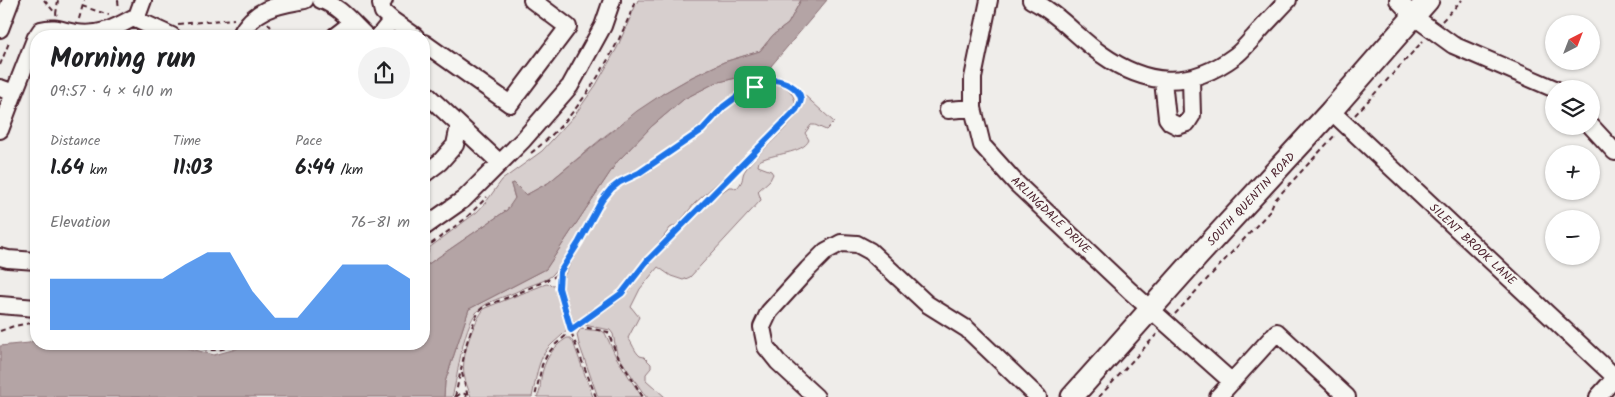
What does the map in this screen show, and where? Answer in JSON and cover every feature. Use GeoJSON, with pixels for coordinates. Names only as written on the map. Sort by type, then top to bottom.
{"type":"FeatureCollection","features":[{"type":"Feature","properties":{"kind":"main road","name":"SOUTH QUENTIN ROAD"},"geometry":{"type":"LineString","coordinates":[[1072,397],[1158,317],[1198,256],[1338,118],[1413,16],[1428,0]]}},
{"type":"Feature","properties":{"kind":"street"},"geometry":{"type":"LineString","coordinates":[[0,29],[11,0]]}},
{"type":"Feature","properties":{"kind":"street"},"geometry":{"type":"LineString","coordinates":[[128,17],[143,0]]}},
{"type":"Feature","properties":{"kind":"street"},"geometry":{"type":"LineString","coordinates":[[244,30],[255,16],[280,5],[305,0]]}},
{"type":"Feature","properties":{"kind":"street"},"geometry":{"type":"LineString","coordinates":[[321,0],[344,6],[352,23],[360,30]]}},
{"type":"Feature","properties":{"kind":"street"},"geometry":{"type":"LineString","coordinates":[[384,0],[381,4],[383,12],[406,30]]}},
{"type":"Feature","properties":{"kind":"street"},"geometry":{"type":"LineString","coordinates":[[430,47],[510,104],[568,27],[532,0]]}},
{"type":"Feature","properties":{"kind":"street"},"geometry":{"type":"LineString","coordinates":[[430,223],[464,200],[523,140],[570,86],[603,26],[612,0]]}},
{"type":"Feature","properties":{"kind":"street","name":"ARLINGDALE DRIVE"},"geometry":{"type":"LineString","coordinates":[[989,0],[973,78],[973,108],[982,145],[1017,184],[1158,317],[1232,382]]}},
{"type":"Feature","properties":{"kind":"street"},"geometry":{"type":"LineString","coordinates":[[1032,0],[1045,6],[1100,53],[1122,68],[1163,81],[1191,79],[1216,68],[1236,55],[1278,3]]}},
{"type":"Feature","properties":{"kind":"street"},"geometry":{"type":"LineString","coordinates":[[1398,0],[1413,16],[1454,45],[1545,85]]}},
{"type":"Feature","properties":{"kind":"street"},"geometry":{"type":"LineString","coordinates":[[128,17],[158,30]]}},
{"type":"Feature","properties":{"kind":"street"},"geometry":{"type":"LineString","coordinates":[[110,30],[133,18],[128,17]]}},
{"type":"Feature","properties":{"kind":"street"},"geometry":{"type":"LineString","coordinates":[[384,30],[392,20]]}},
{"type":"Feature","properties":{"kind":"street"},"geometry":{"type":"LineString","coordinates":[[343,30],[352,23]]}},
{"type":"Feature","properties":{"kind":"street"},"geometry":{"type":"LineString","coordinates":[[41,30],[51,28],[66,30]]}},
{"type":"Feature","properties":{"kind":"street"},"geometry":{"type":"LineString","coordinates":[[0,130],[7,91],[30,47]]}},
{"type":"Feature","properties":{"kind":"street"},"geometry":{"type":"LineString","coordinates":[[1163,81],[1167,118],[1178,126],[1187,123],[1192,115],[1191,79]]}},
{"type":"Feature","properties":{"kind":"street"},"geometry":{"type":"LineString","coordinates":[[430,98],[500,163]]}},
{"type":"Feature","properties":{"kind":"street"},"geometry":{"type":"LineString","coordinates":[[948,110],[973,108]]}},
{"type":"Feature","properties":{"kind":"street","name":"SILENT BROOK LANE"},"geometry":{"type":"LineString","coordinates":[[1338,118],[1615,377]]}},
{"type":"Feature","properties":{"kind":"street"},"geometry":{"type":"LineString","coordinates":[[430,170],[440,162],[455,145],[459,126]]}},
{"type":"Feature","properties":{"kind":"street"},"geometry":{"type":"LineString","coordinates":[[1599,135],[1615,152]]}},
{"type":"Feature","properties":{"kind":"street"},"geometry":{"type":"LineString","coordinates":[[816,397],[778,362],[766,347],[762,327],[769,312],[808,269],[826,251],[841,243],[857,244],[870,251],[927,304],[967,329],[1038,397]]}},
{"type":"Feature","properties":{"kind":"street"},"geometry":{"type":"LineString","coordinates":[[0,257],[30,261]]}},
{"type":"Feature","properties":{"kind":"street"},"geometry":{"type":"LineString","coordinates":[[0,304],[30,307]]}},
{"type":"Feature","properties":{"kind":"street"},"geometry":{"type":"LineString","coordinates":[[1218,397],[1277,332],[1347,397]]}},
{"type":"Feature","properties":{"kind":"street"},"geometry":{"type":"LineString","coordinates":[[1598,397],[1615,377]]}},
{"type":"Feature","properties":{"kind":"path"},"geometry":{"type":"LineString","coordinates":[[56,14],[58,0]]}},
{"type":"Feature","properties":{"kind":"path"},"geometry":{"type":"LineString","coordinates":[[118,0],[128,17]]}},
{"type":"Feature","properties":{"kind":"path"},"geometry":{"type":"LineString","coordinates":[[1099,397],[1158,317],[1270,211],[1274,201],[1338,118],[1434,31],[1462,0]]}},
{"type":"Feature","properties":{"kind":"path"},"geometry":{"type":"LineString","coordinates":[[79,24],[79,15],[84,1]]}},
{"type":"Feature","properties":{"kind":"path"},"geometry":{"type":"LineString","coordinates":[[82,6],[114,15]]}},
{"type":"Feature","properties":{"kind":"path"},"geometry":{"type":"LineString","coordinates":[[456,397],[466,342],[480,310],[485,306],[527,288],[548,281],[560,272],[602,200],[611,189],[620,182],[639,173],[702,130],[723,107],[739,95],[774,80],[783,81],[791,86],[801,99],[800,104],[769,139],[647,261],[622,293],[571,330],[555,345],[547,354],[542,365],[534,397]]}},
{"type":"Feature","properties":{"kind":"path"},"geometry":{"type":"LineString","coordinates":[[560,272],[559,288],[571,330],[596,397]]}},
{"type":"Feature","properties":{"kind":"path"},"geometry":{"type":"LineString","coordinates":[[0,331],[30,323]]}},
{"type":"Feature","properties":{"kind":"path"},"geometry":{"type":"LineString","coordinates":[[578,326],[608,332],[616,353],[643,397]]}},
{"type":"Feature","properties":{"kind":"path"},"geometry":{"type":"LineString","coordinates":[[461,369],[468,397]]}},
{"type":"Feature","properties":{"kind":"path"},"geometry":{"type":"LineString","coordinates":[[456,397],[461,394],[465,394],[468,397]]}},
{"type":"Feature","properties":{"kind":"shaded area"},"geometry":{"type":"Polygon","coordinates":[[[638,0],[801,0],[788,24],[773,35],[760,51],[724,62],[664,93],[606,135],[548,183],[526,195],[514,183],[511,184],[515,199],[507,210],[430,263],[430,247],[477,212],[502,180],[542,151],[574,116],[596,85],[617,48],[638,0]]]}},
{"type":"Feature","properties":{"kind":"shaded area"},"geometry":{"type":"Polygon","coordinates":[[[801,0],[827,0],[771,66],[761,72],[715,83],[684,99],[652,126],[617,162],[546,269],[469,309],[445,382],[444,397],[0,397],[0,346],[30,342],[30,350],[195,350],[214,355],[232,350],[430,350],[430,263],[507,210],[515,198],[511,185],[514,183],[526,195],[548,183],[637,111],[664,93],[724,62],[760,51],[773,35],[788,24],[801,0]]]}},
{"type":"Feature","properties":{"kind":"shaded area"},"geometry":{"type":"Polygon","coordinates":[[[771,66],[773,75],[770,80],[772,84],[781,85],[788,89],[796,105],[769,135],[694,204],[678,224],[670,228],[625,286],[615,296],[578,322],[573,323],[562,286],[562,279],[605,201],[612,191],[629,179],[623,177],[612,187],[594,210],[563,261],[551,276],[491,302],[475,314],[462,349],[452,397],[444,397],[445,382],[469,309],[546,269],[617,162],[652,126],[684,99],[715,83],[761,72],[771,66]]]}},
{"type":"Feature","properties":{"kind":"shaded area"},"geometry":{"type":"Polygon","coordinates":[[[801,92],[834,122],[826,130],[811,125],[805,133],[809,140],[806,145],[794,151],[759,161],[758,166],[771,171],[773,174],[770,180],[758,191],[761,200],[690,277],[683,280],[671,276],[658,267],[640,289],[631,307],[639,317],[628,338],[638,354],[651,364],[651,368],[646,374],[646,380],[665,397],[646,397],[617,354],[613,334],[610,330],[584,325],[621,299],[631,289],[640,274],[652,260],[704,205],[729,187],[736,189],[741,183],[744,172],[752,162],[787,126],[801,108],[803,100],[801,92]]]}},
{"type":"Feature","properties":{"kind":"shaded area"},"geometry":{"type":"Polygon","coordinates":[[[546,284],[554,285],[558,291],[568,328],[544,353],[539,365],[532,397],[471,397],[465,377],[464,358],[469,340],[481,314],[485,308],[546,284]]]}},
{"type":"Feature","properties":{"kind":"shaded area"},"geometry":{"type":"Polygon","coordinates":[[[580,329],[602,331],[605,333],[616,357],[642,397],[598,397],[579,344],[577,335],[580,329]]]}},
{"type":"Feature","properties":{"kind":"shaded area"},"geometry":{"type":"Polygon","coordinates":[[[567,338],[570,338],[573,342],[593,397],[537,397],[540,390],[542,372],[547,360],[553,350],[567,338]]]}},
{"type":"Feature","properties":{"kind":"route"},"geometry":{"type":"LineString","coordinates":[[774,80],[783,81],[798,94],[801,99],[800,104],[769,139],[647,261],[622,293],[571,330],[559,288],[560,272],[602,200],[620,182],[639,173],[685,142],[702,130],[723,107],[739,95],[755,87],[774,80]]}}]}
